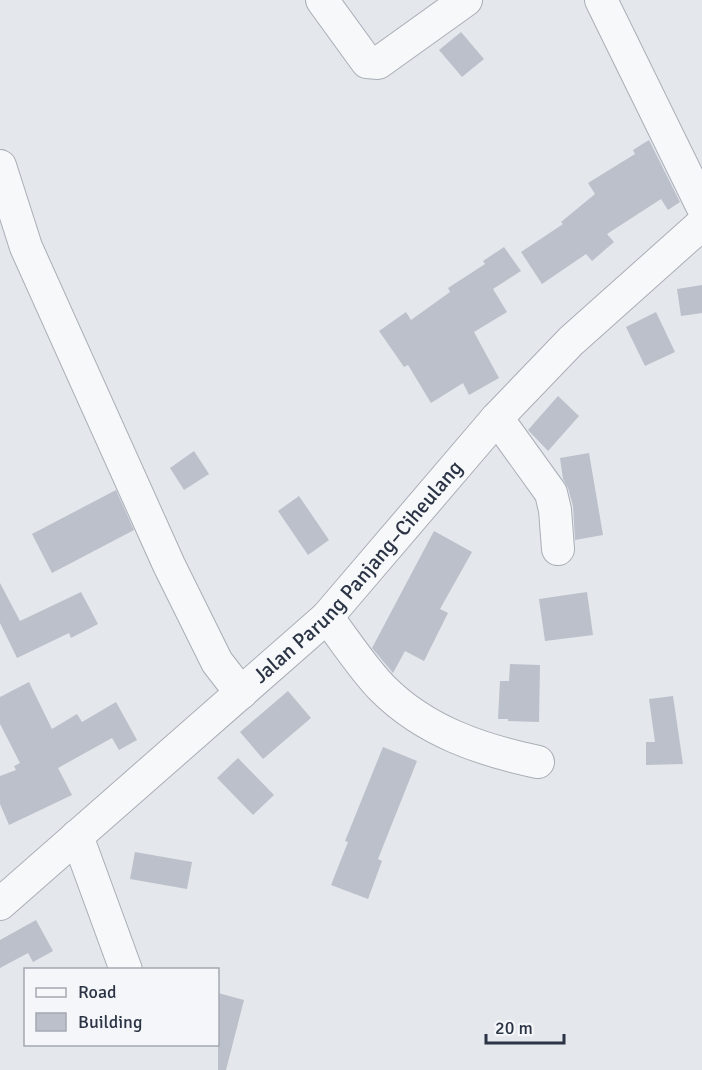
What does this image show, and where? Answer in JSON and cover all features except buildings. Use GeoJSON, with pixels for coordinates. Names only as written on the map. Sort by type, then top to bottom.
{"type":"FeatureCollection","features":[{"type":"Feature","properties":{"kind":"street"},"geometry":{"type":"LineString","coordinates":[[322,0],[367,62],[378,63],[466,0]]}},
{"type":"Feature","properties":{"kind":"street"},"geometry":{"type":"LineString","coordinates":[[601,0],[702,206]]}},
{"type":"Feature","properties":{"kind":"street"},"geometry":{"type":"LineString","coordinates":[[0,166],[26,247],[169,565],[217,662],[241,693]]}},
{"type":"Feature","properties":{"kind":"street","name":"Jalan Parung Panjang–Ciheulang"},"geometry":{"type":"LineString","coordinates":[[0,904],[327,617],[497,418],[571,341],[702,225]]}},
{"type":"Feature","properties":{"kind":"street"},"geometry":{"type":"LineString","coordinates":[[497,418],[550,493],[555,510],[558,549]]}},
{"type":"Feature","properties":{"kind":"street"},"geometry":{"type":"LineString","coordinates":[[327,617],[382,689],[411,712],[439,730],[470,743],[496,753],[538,762]]}},
{"type":"Feature","properties":{"kind":"street"},"geometry":{"type":"LineString","coordinates":[[77,836],[126,968]]}}]}
